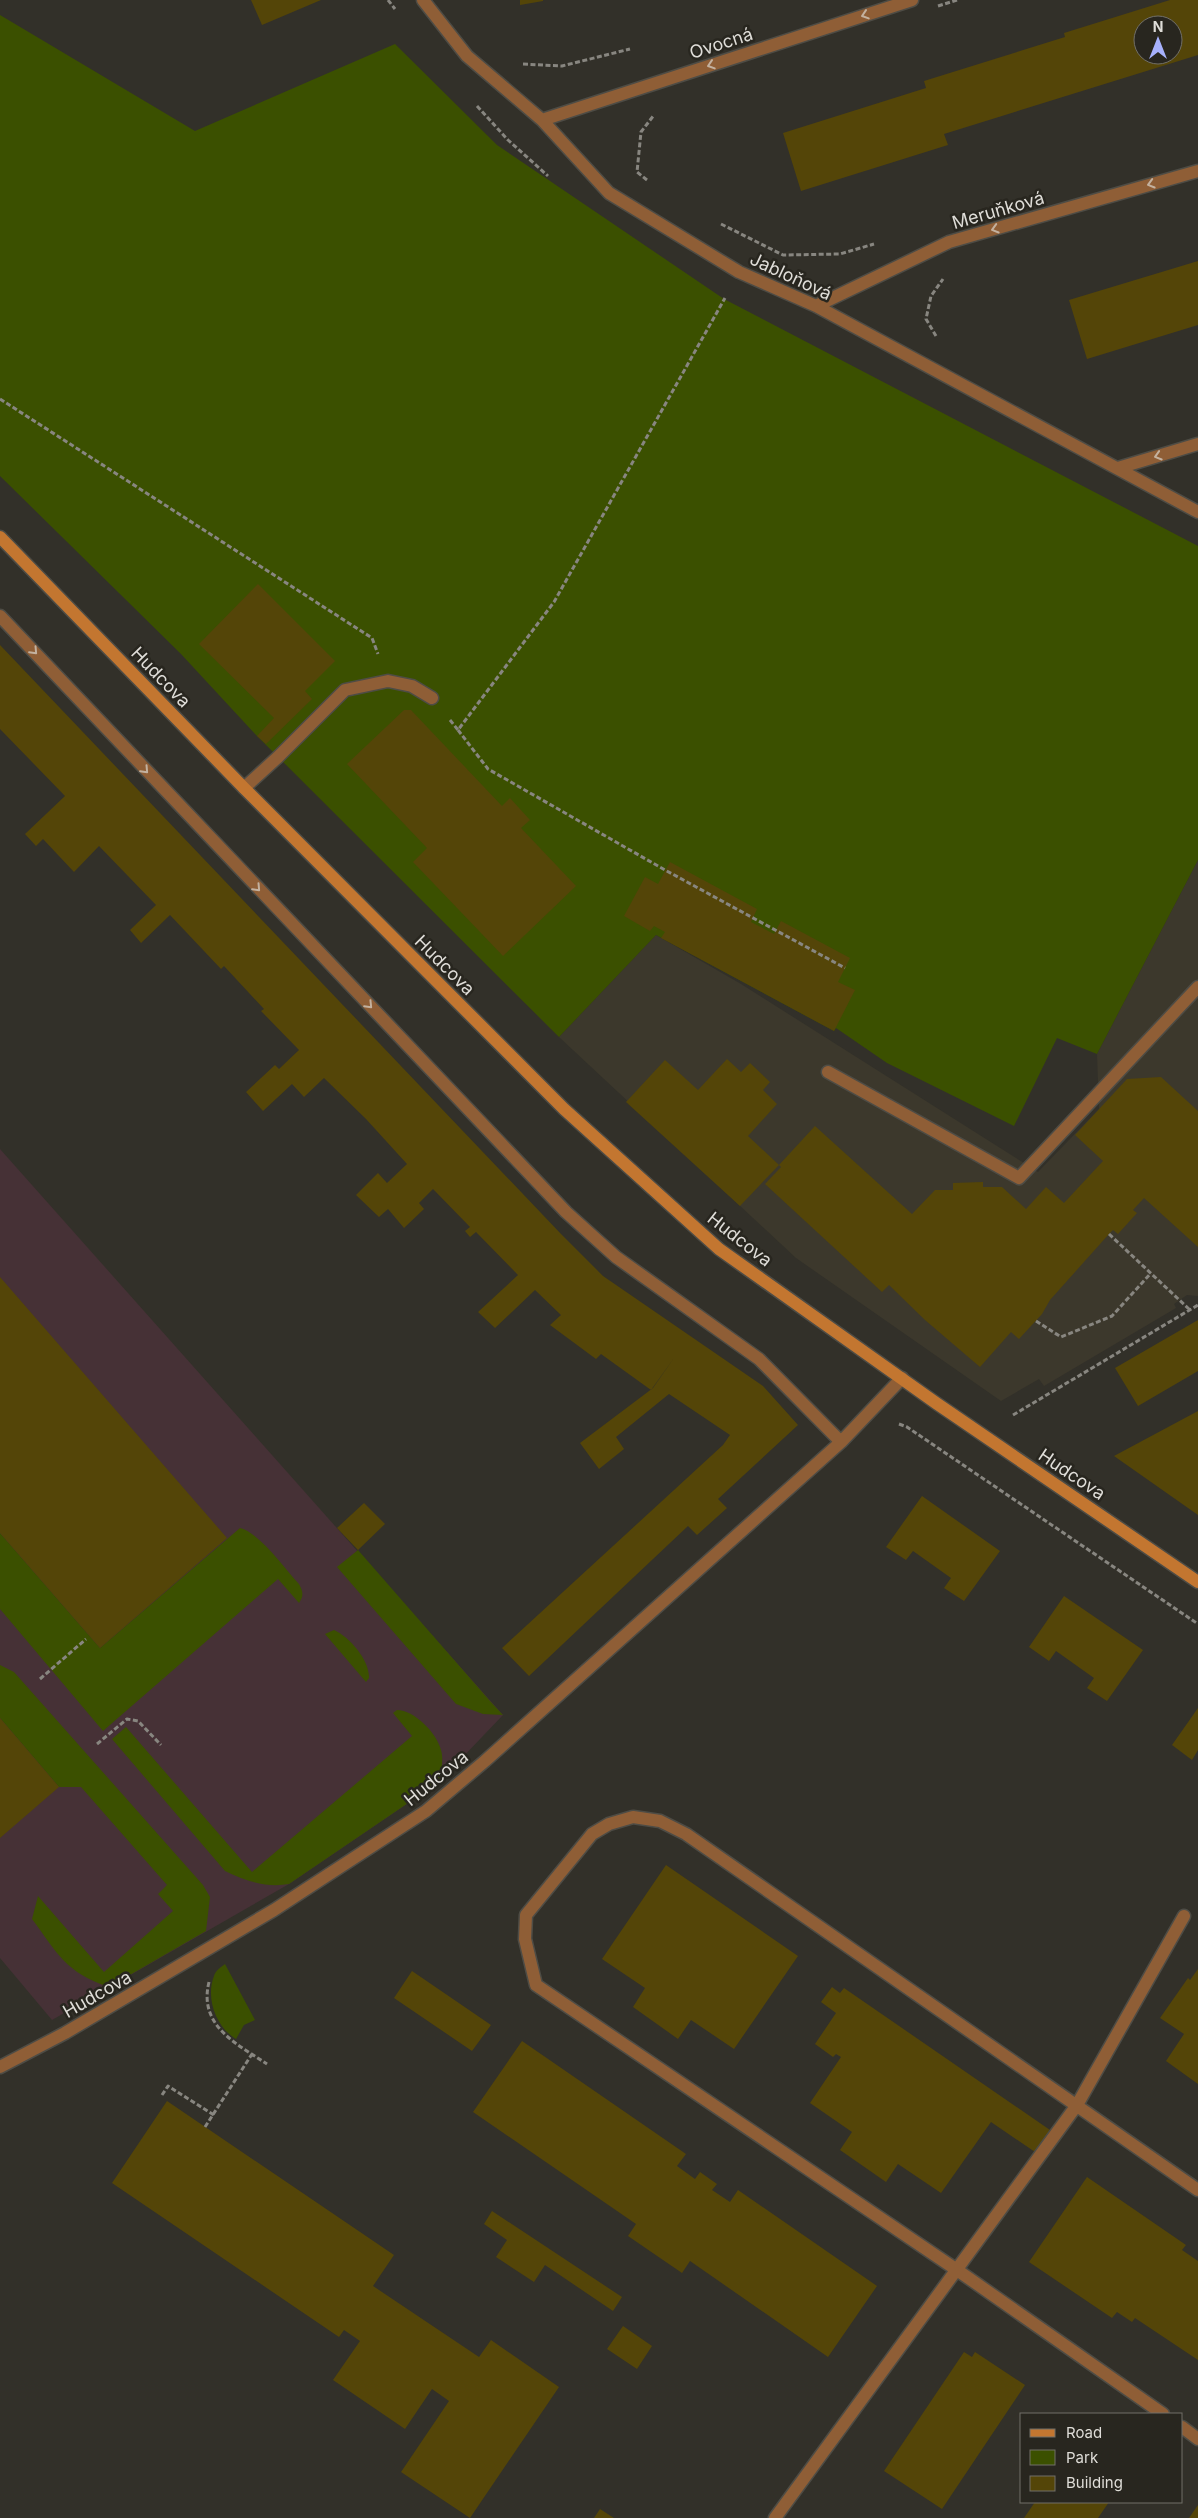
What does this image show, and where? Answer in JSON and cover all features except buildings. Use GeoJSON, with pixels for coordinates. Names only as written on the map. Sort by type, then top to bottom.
{"type":"FeatureCollection","features":[{"type":"Feature","properties":{"kind":"street","name":"Jabloňová"},"geometry":{"type":"LineString","coordinates":[[423,0],[467,56],[542,120],[609,193],[739,272],[816,306],[1198,512]]}},
{"type":"Feature","properties":{"kind":"street","name":"Ovocná"},"geometry":{"type":"LineString","coordinates":[[542,120],[912,0]]}},
{"type":"Feature","properties":{"kind":"street","name":"Meruňková"},"geometry":{"type":"LineString","coordinates":[[816,306],[949,242],[1198,171]]}},
{"type":"Feature","properties":{"kind":"street"},"geometry":{"type":"LineString","coordinates":[[1118,468],[1198,444]]}},
{"type":"Feature","properties":{"kind":"street","name":"Hudcova"},"geometry":{"type":"LineString","coordinates":[[0,537],[244,788],[564,1109],[719,1248],[902,1378],[1198,1582]]}},
{"type":"Feature","properties":{"kind":"street"},"geometry":{"type":"LineString","coordinates":[[0,616],[566,1212],[616,1257],[759,1359],[841,1442]]}},
{"type":"Feature","properties":{"kind":"street"},"geometry":{"type":"LineString","coordinates":[[244,788],[345,690],[388,681],[412,686],[432,698]]}},
{"type":"Feature","properties":{"kind":"street"},"geometry":{"type":"LineString","coordinates":[[828,1072],[1019,1178],[1198,987]]}},
{"type":"Feature","properties":{"kind":"street","name":"Hudcova"},"geometry":{"type":"LineString","coordinates":[[0,2067],[65,2033],[258,1920],[426,1811],[485,1761],[841,1442],[902,1378]]}},
{"type":"Feature","properties":{"kind":"street"},"geometry":{"type":"LineString","coordinates":[[1162,2413],[957,2270],[536,1986],[524,1939],[526,1915],[592,1834],[609,1824],[633,1817],[660,1822],[686,1834],[1198,2190]]}},
{"type":"Feature","properties":{"kind":"street"},"geometry":{"type":"LineString","coordinates":[[775,2518],[1077,2105],[1184,1916]]}},
{"type":"Feature","properties":{"kind":"street"},"geometry":{"type":"LineString","coordinates":[[1183,2428],[1198,2439]]}},
{"type":"Feature","properties":{"kind":"path"},"geometry":{"type":"LineString","coordinates":[[929,10],[957,0]]}},
{"type":"Feature","properties":{"kind":"path"},"geometry":{"type":"LineString","coordinates":[[515,59],[523,64],[562,66],[630,49]]}},
{"type":"Feature","properties":{"kind":"path"},"geometry":{"type":"LineString","coordinates":[[651,183],[637,172],[641,132],[656,112]]}},
{"type":"Feature","properties":{"kind":"path"},"geometry":{"type":"LineString","coordinates":[[714,220],[783,255],[840,254],[875,243]]}},
{"type":"Feature","properties":{"kind":"path"},"geometry":{"type":"LineString","coordinates":[[939,340],[926,319],[931,296],[946,274]]}},
{"type":"Feature","properties":{"kind":"path"},"geometry":{"type":"LineString","coordinates":[[458,730],[554,602],[727,293]]}},
{"type":"Feature","properties":{"kind":"path"},"geometry":{"type":"LineString","coordinates":[[0,399],[372,638],[388,681]]}},
{"type":"Feature","properties":{"kind":"path"},"geometry":{"type":"LineString","coordinates":[[432,698],[488,769],[665,870],[845,968]]}},
{"type":"Feature","properties":{"kind":"path"},"geometry":{"type":"LineString","coordinates":[[1109,1234],[1190,1310]]}},
{"type":"Feature","properties":{"kind":"path"},"geometry":{"type":"LineString","coordinates":[[1036,1321],[1060,1337],[1112,1316],[1151,1273]]}},
{"type":"Feature","properties":{"kind":"path"},"geometry":{"type":"LineString","coordinates":[[1013,1415],[1198,1306]]}},
{"type":"Feature","properties":{"kind":"path"},"geometry":{"type":"LineString","coordinates":[[898,1423],[915,1432],[1198,1624]]}},
{"type":"Feature","properties":{"kind":"path"},"geometry":{"type":"LineString","coordinates":[[40,1679],[86,1639]]}},
{"type":"Feature","properties":{"kind":"path"},"geometry":{"type":"LineString","coordinates":[[97,1744],[127,1718],[138,1721],[162,1746]]}},
{"type":"Feature","properties":{"kind":"path"},"geometry":{"type":"LineString","coordinates":[[205,2128],[252,2054]]}},
{"type":"Feature","properties":{"kind":"path"},"geometry":{"type":"LineString","coordinates":[[162,2095],[168,2086],[214,2115]]}},
{"type":"Feature","properties":{"kind":"shaded area"},"geometry":{"type":"Polygon","coordinates":[[[1198,860],[1198,1296],[1187,1295],[1174,1304],[1176,1308],[1044,1386],[1039,1379],[1001,1401],[796,1258],[559,1037],[656,935],[741,984],[1038,1172],[1099,1109],[1097,1054],[1198,860]]]}},
{"type":"Feature","properties":{"kind":"shaded area"},"geometry":{"type":"Polygon","coordinates":[[[0,1149],[503,1715],[439,1782],[289,1884],[52,2020],[0,1958],[0,1149]]]}},
{"type":"Feature","properties":{"kind":"green space"},"geometry":{"type":"Polygon","coordinates":[[[0,15],[195,131],[395,44],[497,145],[724,299],[1198,546],[1198,860],[1097,1054],[1057,1038],[1014,1126],[887,1063],[836,1028],[834,1031],[656,935],[559,1037],[257,736],[181,654],[0,476],[0,15]]]}},
{"type":"Feature","properties":{"kind":"green space"},"geometry":{"type":"Polygon","coordinates":[[[240,1528],[248,1531],[264,1544],[299,1584],[302,1598],[299,1603],[278,1579],[103,1731],[0,1609],[0,1533],[100,1648],[240,1528]]]}},
{"type":"Feature","properties":{"kind":"green space"},"geometry":{"type":"Polygon","coordinates":[[[358,1550],[503,1715],[483,1714],[456,1704],[337,1567],[358,1550]]]}},
{"type":"Feature","properties":{"kind":"green space"},"geometry":{"type":"Polygon","coordinates":[[[334,1630],[346,1638],[363,1657],[369,1678],[366,1682],[325,1634],[334,1630]]]}},
{"type":"Feature","properties":{"kind":"green space"},"geometry":{"type":"Polygon","coordinates":[[[0,1665],[14,1672],[203,1885],[210,1897],[206,1931],[109,1987],[82,1975],[56,1952],[32,1919],[38,1896],[104,1972],[173,1911],[158,1894],[167,1885],[81,1787],[59,1787],[0,1718],[0,1665]]]}},
{"type":"Feature","properties":{"kind":"green space"},"geometry":{"type":"Polygon","coordinates":[[[397,1710],[404,1711],[417,1718],[430,1730],[439,1743],[442,1766],[439,1782],[289,1884],[281,1885],[256,1883],[225,1871],[112,1739],[126,1727],[252,1872],[412,1736],[393,1713],[397,1710]]]}},
{"type":"Feature","properties":{"kind":"green space"},"geometry":{"type":"Polygon","coordinates":[[[225,1964],[255,2020],[244,2025],[236,2039],[223,2028],[214,2012],[212,2003],[211,1994],[215,1974],[225,1964]]]}}]}
